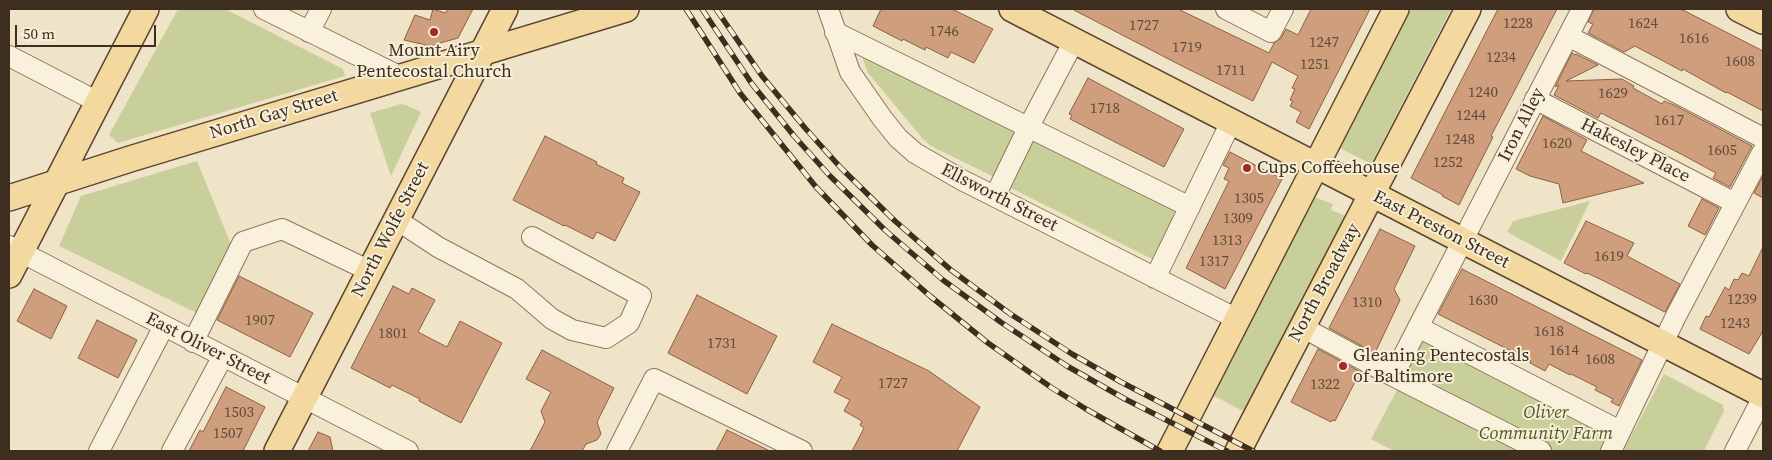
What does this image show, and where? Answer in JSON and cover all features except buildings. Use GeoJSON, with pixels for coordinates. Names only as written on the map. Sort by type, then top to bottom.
{"type":"FeatureCollection","features":[{"type":"Feature","properties":{"kind":"main road"},"geometry":{"type":"LineString","coordinates":[[9,275],[14,250],[54,184],[146,9]]}},
{"type":"Feature","properties":{"kind":"main road","name":"North Wolfe Street"},"geometry":{"type":"LineString","coordinates":[[277,451],[506,9]]}},
{"type":"Feature","properties":{"kind":"main road","name":"North Gay Street"},"geometry":{"type":"LineString","coordinates":[[9,198],[399,76],[626,9]]}},
{"type":"Feature","properties":{"kind":"main road","name":"East Preston Street"},"geometry":{"type":"LineString","coordinates":[[1012,9],[1763,396]]}},
{"type":"Feature","properties":{"kind":"main road"},"geometry":{"type":"LineString","coordinates":[[1170,451],[1396,9]]}},
{"type":"Feature","properties":{"kind":"main road","name":"North Broadway"},"geometry":{"type":"LineString","coordinates":[[1238,451],[1468,9]]}},
{"type":"Feature","properties":{"kind":"main road"},"geometry":{"type":"LineString","coordinates":[[1738,9],[1763,21]]}},
{"type":"Feature","properties":{"kind":"street"},"geometry":{"type":"LineString","coordinates":[[264,9],[399,76]]}},
{"type":"Feature","properties":{"kind":"street"},"geometry":{"type":"LineString","coordinates":[[309,32],[321,9]]}},
{"type":"Feature","properties":{"kind":"street","name":"Ellsworth Street"},"geometry":{"type":"LineString","coordinates":[[828,9],[850,72],[898,138],[915,153],[995,196],[1237,319]]}},
{"type":"Feature","properties":{"kind":"street"},"geometry":{"type":"LineString","coordinates":[[1226,9],[1271,32],[1283,9]]}},
{"type":"Feature","properties":{"kind":"street","name":"Iron Alley"},"geometry":{"type":"LineString","coordinates":[[1393,376],[1582,9]]}},
{"type":"Feature","properties":{"kind":"street"},"geometry":{"type":"LineString","coordinates":[[835,32],[1190,207]]}},
{"type":"Feature","properties":{"kind":"street"},"geometry":{"type":"LineString","coordinates":[[1568,36],[1763,138]]}},
{"type":"Feature","properties":{"kind":"street"},"geometry":{"type":"LineString","coordinates":[[995,196],[1074,41]]}},
{"type":"Feature","properties":{"kind":"street"},"geometry":{"type":"LineString","coordinates":[[9,56],[98,102]]}},
{"type":"Feature","properties":{"kind":"street","name":"Hakesley Place"},"geometry":{"type":"LineString","coordinates":[[1535,99],[1735,202]]}},
{"type":"Feature","properties":{"kind":"street"},"geometry":{"type":"LineString","coordinates":[[1155,278],[1231,122]]}},
{"type":"Feature","properties":{"kind":"street"},"geometry":{"type":"LineString","coordinates":[[1611,451],[1663,344],[1763,150]]}},
{"type":"Feature","properties":{"kind":"street"},"geometry":{"type":"LineString","coordinates":[[397,220],[438,247],[517,289],[552,319],[572,330],[606,338],[629,322],[641,296],[532,237]]}},
{"type":"Feature","properties":{"kind":"street"},"geometry":{"type":"LineString","coordinates":[[194,342],[243,242],[282,229],[370,272]]}},
{"type":"Feature","properties":{"kind":"street","name":"East Oliver Street"},"geometry":{"type":"LineString","coordinates":[[14,250],[305,398],[385,446],[408,451]]}},
{"type":"Feature","properties":{"kind":"street"},"geometry":{"type":"LineString","coordinates":[[99,451],[164,326]]}},
{"type":"Feature","properties":{"kind":"street"},"geometry":{"type":"LineString","coordinates":[[1302,327],[1317,337],[1541,451]]}},
{"type":"Feature","properties":{"kind":"street"},"geometry":{"type":"LineString","coordinates":[[1418,327],[1620,431]]}},
{"type":"Feature","properties":{"kind":"street"},"geometry":{"type":"LineString","coordinates":[[172,451],[223,356]]}},
{"type":"Feature","properties":{"kind":"street"},"geometry":{"type":"LineString","coordinates":[[624,449],[654,379],[802,451]]}},
{"type":"Feature","properties":{"kind":"street"},"geometry":{"type":"LineString","coordinates":[[1735,451],[1763,396]]}},
{"type":"Feature","properties":{"kind":"green space"},"geometry":{"type":"Polygon","coordinates":[[[178,9],[225,9],[343,69],[345,76],[118,143],[109,135],[178,9]]]}},
{"type":"Feature","properties":{"kind":"green space"},"geometry":{"type":"Polygon","coordinates":[[[1411,9],[1451,9],[1371,164],[1340,148],[1411,9]]]}},
{"type":"Feature","properties":{"kind":"green space"},"geometry":{"type":"Polygon","coordinates":[[[859,48],[1023,130],[998,179],[931,146],[922,138],[868,73],[859,48]]]}},
{"type":"Feature","properties":{"kind":"green space"},"geometry":{"type":"Polygon","coordinates":[[[401,104],[421,112],[391,176],[370,113],[401,104]]]}},
{"type":"Feature","properties":{"kind":"green space"},"geometry":{"type":"Polygon","coordinates":[[[1031,135],[1184,212],[1158,262],[1007,186],[1031,135]]]}},
{"type":"Feature","properties":{"kind":"green space"},"geometry":{"type":"Polygon","coordinates":[[[197,161],[234,252],[201,315],[59,246],[81,196],[197,161]]]}},
{"type":"Feature","properties":{"kind":"green space"},"geometry":{"type":"Polygon","coordinates":[[[1314,197],[1333,204],[1331,210],[1346,216],[1245,412],[1212,395],[1314,197]]]}},
{"type":"Feature","properties":{"kind":"green space"},"geometry":{"type":"Polygon","coordinates":[[[1590,201],[1561,261],[1507,232],[1513,221],[1590,201]]]}},
{"type":"Feature","properties":{"kind":"green space","name":"Oliver Community Farm"},"geometry":{"type":"Polygon","coordinates":[[[1422,334],[1617,433],[1608,451],[1551,451],[1400,374],[1422,334]]]}},
{"type":"Feature","properties":{"kind":"green space"},"geometry":{"type":"Polygon","coordinates":[[[1664,374],[1723,405],[1724,411],[1704,451],[1623,451],[1664,374]]]}},
{"type":"Feature","properties":{"kind":"green space","name":"Oliver Community Farm"},"geometry":{"type":"Polygon","coordinates":[[[1399,386],[1524,451],[1394,451],[1371,439],[1399,386]]]}},
{"type":"Feature","properties":{"kind":"railway"},"geometry":{"type":"LineString","coordinates":[[686,9],[740,93],[816,187],[872,245],[930,296],[988,343],[1052,388],[1160,451]]}},
{"type":"Feature","properties":{"kind":"railway"},"geometry":{"type":"LineString","coordinates":[[702,9],[752,84],[794,136],[830,176],[886,231],[943,280],[1002,323],[1067,366],[1125,399],[1227,451]]}},
{"type":"Feature","properties":{"kind":"railway"},"geometry":{"type":"LineString","coordinates":[[716,9],[762,76],[841,168],[895,221],[951,270],[1009,313],[1072,354],[1121,382],[1253,451]]}},
{"type":"Feature","properties":{"kind":"place","name":"Mount Airy Pentecostal Church"},"geometry":{"type":"Point","coordinates":[434,32]}},
{"type":"Feature","properties":{"kind":"place","name":"Cups Coffeehouse"},"geometry":{"type":"Point","coordinates":[1247,168]}},
{"type":"Feature","properties":{"kind":"place","name":"Gleaning Pentecostals of Baltimore"},"geometry":{"type":"Point","coordinates":[1343,366]}}]}
